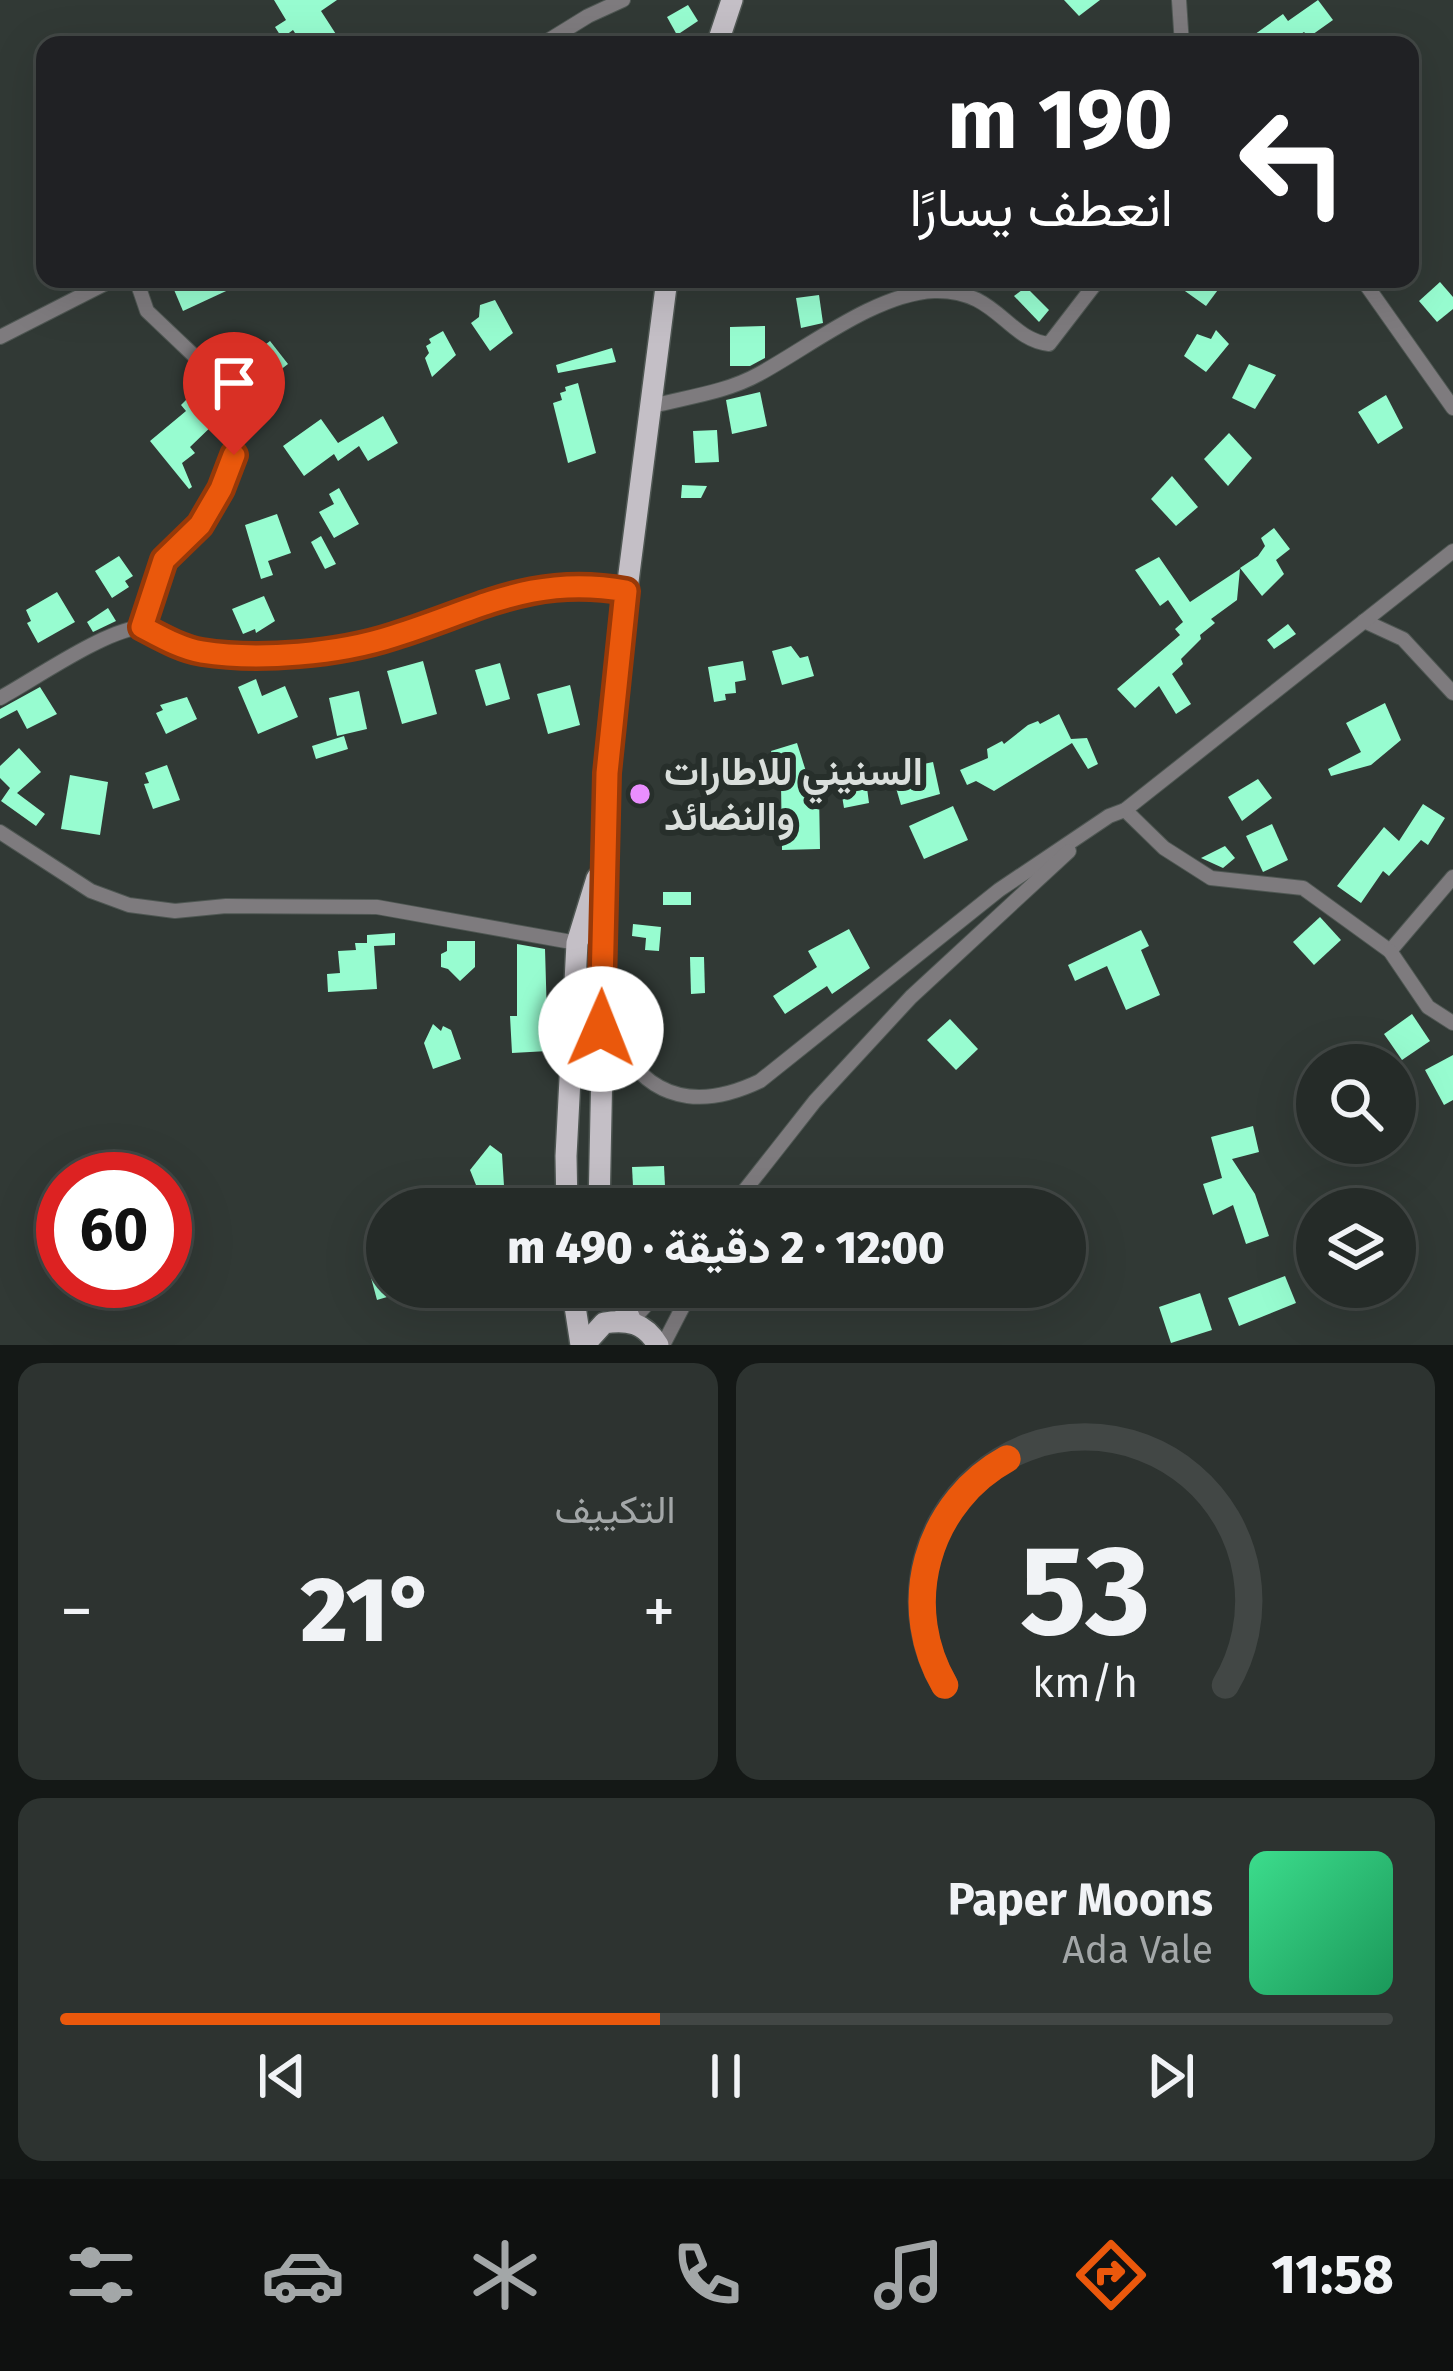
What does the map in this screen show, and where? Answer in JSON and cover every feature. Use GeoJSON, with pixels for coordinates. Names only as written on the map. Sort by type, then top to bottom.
{"type":"FeatureCollection","features":[{"type":"Feature","properties":{"kind":"main road"},"geometry":{"type":"LineString","coordinates":[[720,36],[732,0]]}},
{"type":"Feature","properties":{"kind":"main road"},"geometry":{"type":"LineString","coordinates":[[599,1188],[602,860],[609,730],[666,288]]}},
{"type":"Feature","properties":{"kind":"main road"},"geometry":{"type":"LineString","coordinates":[[567,1188],[577,944],[602,860]]}},
{"type":"Feature","properties":{"kind":"main road"},"geometry":{"type":"LineString","coordinates":[[576,1308],[583,1345]]}},
{"type":"Feature","properties":{"kind":"main road"},"geometry":{"type":"LineString","coordinates":[[626,1308],[632,1322],[660,1345]]}},
{"type":"Feature","properties":{"kind":"main road"},"geometry":{"type":"LineString","coordinates":[[583,1345],[604,1324],[632,1322]]}},
{"type":"Feature","properties":{"kind":"street"},"geometry":{"type":"LineString","coordinates":[[556,36],[623,0]]}},
{"type":"Feature","properties":{"kind":"street"},"geometry":{"type":"LineString","coordinates":[[1179,0],[1181,36]]}},
{"type":"Feature","properties":{"kind":"street"},"geometry":{"type":"LineString","coordinates":[[0,337],[95,288]]}},
{"type":"Feature","properties":{"kind":"street"},"geometry":{"type":"LineString","coordinates":[[139,288],[147,311],[207,368],[228,414],[234,455],[200,525],[164,560],[142,627]]}},
{"type":"Feature","properties":{"kind":"street"},"geometry":{"type":"LineString","coordinates":[[652,406],[754,377],[805,344],[872,311],[936,291],[977,297],[1036,343],[1048,344],[1092,288]]}},
{"type":"Feature","properties":{"kind":"street"},"geometry":{"type":"LineString","coordinates":[[1368,288],[1453,408]]}},
{"type":"Feature","properties":{"kind":"street"},"geometry":{"type":"LineString","coordinates":[[603,945],[611,1035],[643,1078],[689,1099],[730,1096],[760,1081],[999,890],[1109,816],[1126,810],[1453,551]]}},
{"type":"Feature","properties":{"kind":"street"},"geometry":{"type":"LineString","coordinates":[[0,698],[113,635],[142,627],[197,652],[328,651],[388,638],[521,592],[561,586],[626,591]]}},
{"type":"Feature","properties":{"kind":"street"},"geometry":{"type":"LineString","coordinates":[[1364,621],[1402,639],[1453,693]]}},
{"type":"Feature","properties":{"kind":"street"},"geometry":{"type":"LineString","coordinates":[[1126,810],[1164,848],[1211,878],[1303,888],[1390,951],[1428,1006],[1453,1023]]}},
{"type":"Feature","properties":{"kind":"street"},"geometry":{"type":"LineString","coordinates":[[747,1188],[815,1101],[910,997],[1109,816]]}},
{"type":"Feature","properties":{"kind":"street"},"geometry":{"type":"LineString","coordinates":[[0,832],[91,891],[129,905],[175,910],[377,907],[577,944],[605,921]]}},
{"type":"Feature","properties":{"kind":"street"},"geometry":{"type":"LineString","coordinates":[[1390,951],[1453,877]]}},
{"type":"Feature","properties":{"kind":"street"},"geometry":{"type":"LineString","coordinates":[[632,1322],[644,1308]]}},
{"type":"Feature","properties":{"kind":"street"},"geometry":{"type":"LineString","coordinates":[[660,1345],[681,1308]]}},
{"type":"Feature","properties":{"kind":"building"},"geometry":{"type":"Polygon","coordinates":[[[274,0],[337,0],[321,11],[337,36],[297,36],[293,30],[281,36],[275,27],[286,20],[274,0]]]}},
{"type":"Feature","properties":{"kind":"building"},"geometry":{"type":"Polygon","coordinates":[[[1064,0],[1100,0],[1079,16],[1064,0]]]}},
{"type":"Feature","properties":{"kind":"building"},"geometry":{"type":"Polygon","coordinates":[[[1318,0],[1333,20],[1310,36],[1304,32],[1252,36],[1283,14],[1288,21],[1318,0]]]}},
{"type":"Feature","properties":{"kind":"building"},"geometry":{"type":"Polygon","coordinates":[[[688,5],[698,21],[677,35],[667,17],[688,5]]]}},
{"type":"Feature","properties":{"kind":"building"},"geometry":{"type":"Polygon","coordinates":[[[1440,282],[1453,297],[1453,309],[1437,322],[1419,301],[1440,282]]]}},
{"type":"Feature","properties":{"kind":"building"},"geometry":{"type":"Polygon","coordinates":[[[173,288],[233,288],[183,311],[173,288]]]}},
{"type":"Feature","properties":{"kind":"building"},"geometry":{"type":"Polygon","coordinates":[[[1027,288],[1049,310],[1039,322],[1014,296],[1027,288]]]}},
{"type":"Feature","properties":{"kind":"building"},"geometry":{"type":"Polygon","coordinates":[[[1181,288],[1219,288],[1206,306],[1181,288]]]}},
{"type":"Feature","properties":{"kind":"building"},"geometry":{"type":"Polygon","coordinates":[[[819,295],[823,323],[801,328],[796,298],[819,295]]]}},
{"type":"Feature","properties":{"kind":"building"},"geometry":{"type":"Polygon","coordinates":[[[495,300],[513,333],[490,351],[471,323],[479,317],[480,305],[495,300]]]}},
{"type":"Feature","properties":{"kind":"building"},"geometry":{"type":"Polygon","coordinates":[[[765,326],[765,358],[750,366],[730,366],[730,327],[765,326]]]}},
{"type":"Feature","properties":{"kind":"building"},"geometry":{"type":"Polygon","coordinates":[[[1216,330],[1229,344],[1206,372],[1184,356],[1197,334],[1211,339],[1216,330]]]}},
{"type":"Feature","properties":{"kind":"building"},"geometry":{"type":"Polygon","coordinates":[[[443,331],[456,355],[432,377],[426,346],[443,331]]]}},
{"type":"Feature","properties":{"kind":"building"},"geometry":{"type":"Polygon","coordinates":[[[270,341],[288,364],[253,391],[235,368],[270,341]]]}},
{"type":"Feature","properties":{"kind":"building"},"geometry":{"type":"Polygon","coordinates":[[[612,348],[616,362],[558,373],[556,365],[612,348]]]}},
{"type":"Feature","properties":{"kind":"building"},"geometry":{"type":"Polygon","coordinates":[[[1249,364],[1276,375],[1255,409],[1232,398],[1249,364]]]}},
{"type":"Feature","properties":{"kind":"building"},"geometry":{"type":"Polygon","coordinates":[[[578,383],[596,453],[568,463],[553,403],[562,400],[565,387],[578,383]]]}},
{"type":"Feature","properties":{"kind":"building"},"geometry":{"type":"Polygon","coordinates":[[[198,388],[218,420],[190,447],[195,453],[182,463],[189,489],[150,441],[186,411],[181,405],[198,388]]]}},
{"type":"Feature","properties":{"kind":"building"},"geometry":{"type":"Polygon","coordinates":[[[760,392],[767,426],[732,434],[726,400],[760,392]]]}},
{"type":"Feature","properties":{"kind":"building"},"geometry":{"type":"Polygon","coordinates":[[[1386,395],[1403,428],[1378,444],[1358,412],[1386,395]]]}},
{"type":"Feature","properties":{"kind":"building"},"geometry":{"type":"Polygon","coordinates":[[[383,416],[398,443],[368,461],[359,446],[338,461],[334,454],[304,476],[283,446],[321,419],[338,443],[383,416]]]}},
{"type":"Feature","properties":{"kind":"building"},"geometry":{"type":"Polygon","coordinates":[[[717,430],[719,462],[695,463],[693,431],[717,430]]]}},
{"type":"Feature","properties":{"kind":"building"},"geometry":{"type":"Polygon","coordinates":[[[1229,433],[1252,458],[1228,486],[1204,459],[1229,433]]]}},
{"type":"Feature","properties":{"kind":"building"},"geometry":{"type":"Polygon","coordinates":[[[1172,476],[1198,507],[1176,526],[1151,499],[1172,476]]]}},
{"type":"Feature","properties":{"kind":"building"},"geometry":{"type":"Polygon","coordinates":[[[682,485],[707,486],[701,498],[681,498],[682,485]]]}},
{"type":"Feature","properties":{"kind":"building"},"geometry":{"type":"Polygon","coordinates":[[[339,488],[359,524],[334,538],[319,512],[334,504],[329,494],[339,488]]]}},
{"type":"Feature","properties":{"kind":"building"},"geometry":{"type":"Polygon","coordinates":[[[277,514],[291,553],[268,561],[273,575],[261,579],[245,525],[277,514]]]}},
{"type":"Feature","properties":{"kind":"building"},"geometry":{"type":"Polygon","coordinates":[[[1274,528],[1290,549],[1276,560],[1284,574],[1262,596],[1240,568],[1258,556],[1265,546],[1261,538],[1274,528]]]}},
{"type":"Feature","properties":{"kind":"building"},"geometry":{"type":"Polygon","coordinates":[[[321,536],[336,564],[325,569],[311,542],[321,536]]]}},
{"type":"Feature","properties":{"kind":"building"},"geometry":{"type":"Polygon","coordinates":[[[119,556],[133,576],[125,581],[129,587],[112,598],[95,571],[119,556]]]}},
{"type":"Feature","properties":{"kind":"building"},"geometry":{"type":"Polygon","coordinates":[[[1159,557],[1190,602],[1240,569],[1237,600],[1211,619],[1215,623],[1200,635],[1172,674],[1191,704],[1176,714],[1159,686],[1135,708],[1117,689],[1180,635],[1175,629],[1183,622],[1168,600],[1160,606],[1135,570],[1159,557]]]}},
{"type":"Feature","properties":{"kind":"building"},"geometry":{"type":"Polygon","coordinates":[[[57,592],[75,622],[38,643],[26,610],[57,592]]]}},
{"type":"Feature","properties":{"kind":"building"},"geometry":{"type":"Polygon","coordinates":[[[264,596],[275,621],[256,633],[255,629],[243,634],[232,609],[264,596]]]}},
{"type":"Feature","properties":{"kind":"building"},"geometry":{"type":"Polygon","coordinates":[[[108,608],[116,621],[93,632],[87,622],[108,608]]]}},
{"type":"Feature","properties":{"kind":"building"},"geometry":{"type":"Polygon","coordinates":[[[1288,624],[1296,634],[1274,649],[1267,640],[1288,624]]]}},
{"type":"Feature","properties":{"kind":"building"},"geometry":{"type":"Polygon","coordinates":[[[791,646],[800,658],[808,656],[814,676],[782,685],[772,651],[791,646]]]}},
{"type":"Feature","properties":{"kind":"building"},"geometry":{"type":"Polygon","coordinates":[[[423,661],[437,714],[402,724],[387,671],[423,661]]]}},
{"type":"Feature","properties":{"kind":"building"},"geometry":{"type":"Polygon","coordinates":[[[743,661],[746,680],[735,682],[736,693],[725,694],[726,700],[714,702],[708,667],[743,661]]]}},
{"type":"Feature","properties":{"kind":"building"},"geometry":{"type":"Polygon","coordinates":[[[500,663],[510,699],[486,706],[475,670],[500,663]]]}},
{"type":"Feature","properties":{"kind":"building"},"geometry":{"type":"Polygon","coordinates":[[[256,679],[262,696],[285,686],[298,717],[258,734],[238,687],[256,679]]]}},
{"type":"Feature","properties":{"kind":"building"},"geometry":{"type":"Polygon","coordinates":[[[570,685],[580,725],[548,734],[537,694],[570,685]]]}},
{"type":"Feature","properties":{"kind":"building"},"geometry":{"type":"Polygon","coordinates":[[[40,687],[57,714],[27,729],[17,710],[0,719],[0,709],[40,687]]]}},
{"type":"Feature","properties":{"kind":"building"},"geometry":{"type":"Polygon","coordinates":[[[359,691],[367,729],[337,736],[329,698],[359,691]]]}},
{"type":"Feature","properties":{"kind":"building"},"geometry":{"type":"Polygon","coordinates":[[[187,697],[197,719],[166,734],[156,713],[163,710],[160,705],[187,697]]]}},
{"type":"Feature","properties":{"kind":"building"},"geometry":{"type":"Polygon","coordinates":[[[1385,703],[1401,740],[1371,765],[1331,776],[1328,769],[1361,752],[1346,723],[1385,703]]]}},
{"type":"Feature","properties":{"kind":"building"},"geometry":{"type":"Polygon","coordinates":[[[1059,714],[1071,739],[1087,738],[1098,764],[1088,769],[1072,743],[994,791],[976,781],[967,785],[960,770],[988,758],[987,749],[1004,744],[1028,725],[1059,714]]]}},
{"type":"Feature","properties":{"kind":"building"},"geometry":{"type":"Polygon","coordinates":[[[344,736],[348,749],[316,759],[312,746],[344,736]]]}},
{"type":"Feature","properties":{"kind":"building"},"geometry":{"type":"Polygon","coordinates":[[[797,743],[809,781],[865,773],[869,803],[844,808],[841,790],[819,793],[820,849],[782,850],[781,783],[776,785],[770,766],[775,764],[771,751],[797,743]]]}},
{"type":"Feature","properties":{"kind":"building"},"geometry":{"type":"Polygon","coordinates":[[[19,748],[41,772],[17,793],[45,814],[36,826],[1,801],[10,788],[0,778],[0,766],[19,748]]]}},
{"type":"Feature","properties":{"kind":"building"},"geometry":{"type":"Polygon","coordinates":[[[933,762],[940,794],[901,805],[891,771],[933,762]]]}},
{"type":"Feature","properties":{"kind":"building"},"geometry":{"type":"Polygon","coordinates":[[[167,765],[180,800],[153,809],[145,773],[167,765]]]}},
{"type":"Feature","properties":{"kind":"building"},"geometry":{"type":"Polygon","coordinates":[[[70,775],[108,782],[100,835],[61,829],[70,775]]]}},
{"type":"Feature","properties":{"kind":"building"},"geometry":{"type":"Polygon","coordinates":[[[1258,779],[1272,798],[1242,821],[1228,797],[1258,779]]]}},
{"type":"Feature","properties":{"kind":"building"},"geometry":{"type":"Polygon","coordinates":[[[1423,804],[1445,818],[1428,845],[1421,840],[1389,876],[1383,871],[1361,903],[1337,886],[1384,827],[1399,841],[1423,804]]]}},
{"type":"Feature","properties":{"kind":"building"},"geometry":{"type":"Polygon","coordinates":[[[953,806],[968,840],[924,859],[909,826],[953,806]]]}},
{"type":"Feature","properties":{"kind":"building"},"geometry":{"type":"Polygon","coordinates":[[[1272,824],[1288,860],[1263,872],[1246,836],[1272,824]]]}},
{"type":"Feature","properties":{"kind":"building"},"geometry":{"type":"Polygon","coordinates":[[[1225,846],[1235,858],[1223,868],[1201,858],[1225,846]]]}},
{"type":"Feature","properties":{"kind":"building"},"geometry":{"type":"Polygon","coordinates":[[[663,892],[691,892],[691,905],[663,905],[663,892]]]}},
{"type":"Feature","properties":{"kind":"building"},"geometry":{"type":"Polygon","coordinates":[[[1320,917],[1341,940],[1314,965],[1293,942],[1320,917]]]}},
{"type":"Feature","properties":{"kind":"building"},"geometry":{"type":"Polygon","coordinates":[[[633,924],[661,927],[659,951],[645,950],[646,938],[632,936],[633,924]]]}},
{"type":"Feature","properties":{"kind":"building"},"geometry":{"type":"Polygon","coordinates":[[[849,929],[870,968],[832,994],[827,986],[785,1014],[773,996],[817,967],[808,951],[849,929]]]}},
{"type":"Feature","properties":{"kind":"building"},"geometry":{"type":"Polygon","coordinates":[[[1141,930],[1149,946],[1141,950],[1160,995],[1126,1010],[1107,966],[1075,981],[1068,965],[1141,930]]]}},
{"type":"Feature","properties":{"kind":"building"},"geometry":{"type":"Polygon","coordinates":[[[395,933],[395,945],[374,946],[377,989],[328,992],[327,974],[340,973],[338,951],[356,950],[355,943],[367,943],[367,935],[395,933]]]}},
{"type":"Feature","properties":{"kind":"building"},"geometry":{"type":"Polygon","coordinates":[[[447,941],[475,941],[475,967],[460,981],[441,967],[447,941]]]}},
{"type":"Feature","properties":{"kind":"building"},"geometry":{"type":"Polygon","coordinates":[[[517,944],[545,949],[548,1051],[512,1053],[510,1016],[517,1016],[517,944]]]}},
{"type":"Feature","properties":{"kind":"building"},"geometry":{"type":"Polygon","coordinates":[[[690,957],[704,957],[705,993],[691,994],[690,957]]]}},
{"type":"Feature","properties":{"kind":"building"},"geometry":{"type":"Polygon","coordinates":[[[1412,1014],[1430,1041],[1416,1050],[1416,1044],[1391,1044],[1384,1034],[1412,1014]]]}},
{"type":"Feature","properties":{"kind":"building"},"geometry":{"type":"Polygon","coordinates":[[[950,1019],[978,1049],[956,1070],[927,1040],[950,1019]]]}},
{"type":"Feature","properties":{"kind":"building"},"geometry":{"type":"Polygon","coordinates":[[[433,1024],[441,1031],[443,1026],[451,1030],[461,1059],[433,1069],[424,1043],[433,1024]]]}},
{"type":"Feature","properties":{"kind":"building"},"geometry":{"type":"Polygon","coordinates":[[[1453,1055],[1453,1100],[1444,1105],[1425,1070],[1453,1055]]]}},
{"type":"Feature","properties":{"kind":"building"},"geometry":{"type":"Polygon","coordinates":[[[1253,1126],[1259,1152],[1232,1159],[1255,1194],[1269,1236],[1246,1244],[1233,1205],[1213,1215],[1203,1184],[1222,1178],[1211,1137],[1253,1126]]]}},
{"type":"Feature","properties":{"kind":"building"},"geometry":{"type":"Polygon","coordinates":[[[490,1145],[502,1154],[504,1186],[477,1188],[470,1170],[490,1145]]]}},
{"type":"Feature","properties":{"kind":"building"},"geometry":{"type":"Polygon","coordinates":[[[664,1166],[665,1186],[633,1186],[632,1167],[664,1166]]]}},
{"type":"Feature","properties":{"kind":"building"},"geometry":{"type":"Polygon","coordinates":[[[1285,1276],[1296,1303],[1239,1326],[1228,1298],[1285,1276]]]}},
{"type":"Feature","properties":{"kind":"building"},"geometry":{"type":"Polygon","coordinates":[[[1200,1293],[1212,1330],[1171,1343],[1159,1307],[1200,1293]]]}},
{"type":"Feature","properties":{"kind":"place","name":"السنيني للاطارات والنضائد"},"geometry":{"type":"Point","coordinates":[640,794]}},
{"type":"Feature","properties":{"kind":"route"},"geometry":{"type":"LineString","coordinates":[[234,455],[200,525],[164,560],[142,627],[197,652],[328,651],[388,638],[521,592],[561,586],[626,591],[609,730],[601,1029]]}}]}
